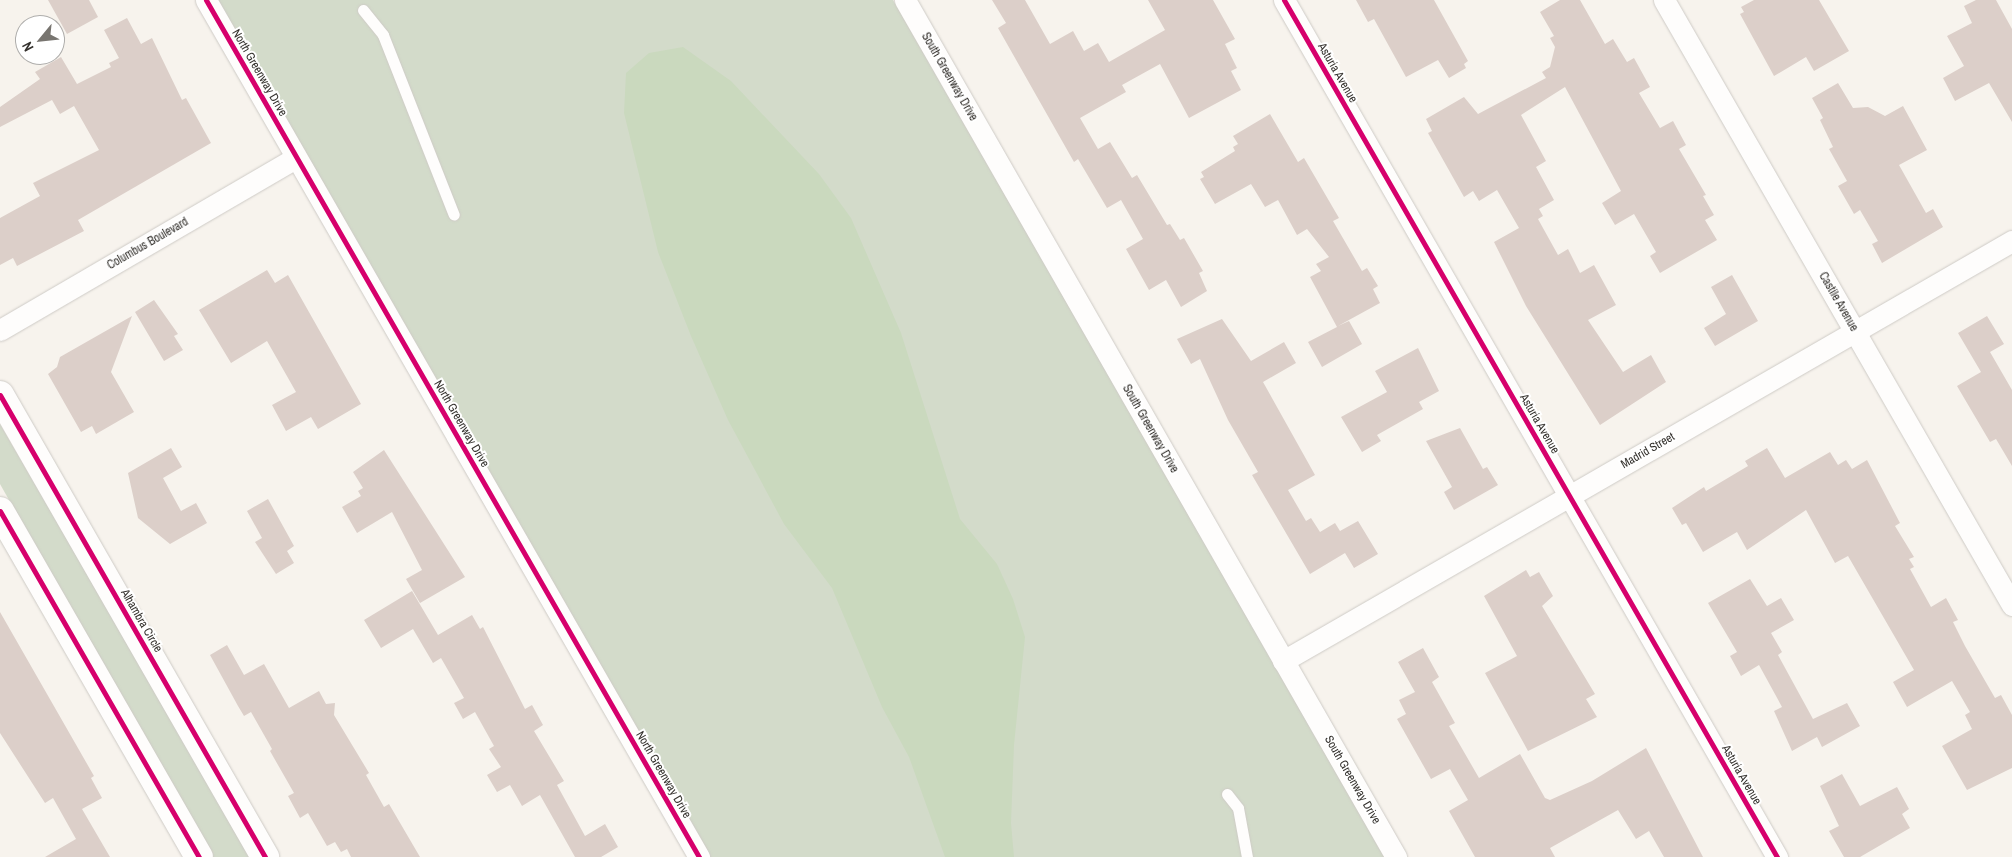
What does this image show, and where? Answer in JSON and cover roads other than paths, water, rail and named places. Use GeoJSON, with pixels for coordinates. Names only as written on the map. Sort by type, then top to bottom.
{"type":"FeatureCollection","features":[{"type":"Feature","properties":{"kind":"street","name":"North Greenway Drive"},"geometry":{"type":"LineString","coordinates":[[206,0],[699,857]]}},
{"type":"Feature","properties":{"kind":"street","name":"South Greenway Drive"},"geometry":{"type":"LineString","coordinates":[[904,0],[1396,857]]}},
{"type":"Feature","properties":{"kind":"street","name":"Asturia Avenue"},"geometry":{"type":"LineString","coordinates":[[1284,0],[1777,857]]}},
{"type":"Feature","properties":{"kind":"street","name":"Castile Avenue"},"geometry":{"type":"LineString","coordinates":[[1664,0],[2012,605]]}},
{"type":"Feature","properties":{"kind":"street","name":"Columbus Boulevard"},"geometry":{"type":"LineString","coordinates":[[0,330],[296,158]]}},
{"type":"Feature","properties":{"kind":"street","name":"Madrid Street"},"geometry":{"type":"LineString","coordinates":[[1283,661],[2012,241]]}},
{"type":"Feature","properties":{"kind":"street","name":"Alhambra Circle"},"geometry":{"type":"LineString","coordinates":[[0,395],[265,857]]}},
{"type":"Feature","properties":{"kind":"street"},"geometry":{"type":"LineString","coordinates":[[0,511],[199,857]]}},
{"type":"Feature","properties":{"kind":"lane"},"geometry":{"type":"LineString","coordinates":[[363,10],[383,36],[454,215]]}},
{"type":"Feature","properties":{"kind":"lane"},"geometry":{"type":"LineString","coordinates":[[1227,794],[1238,808],[1247,857]]}}]}
